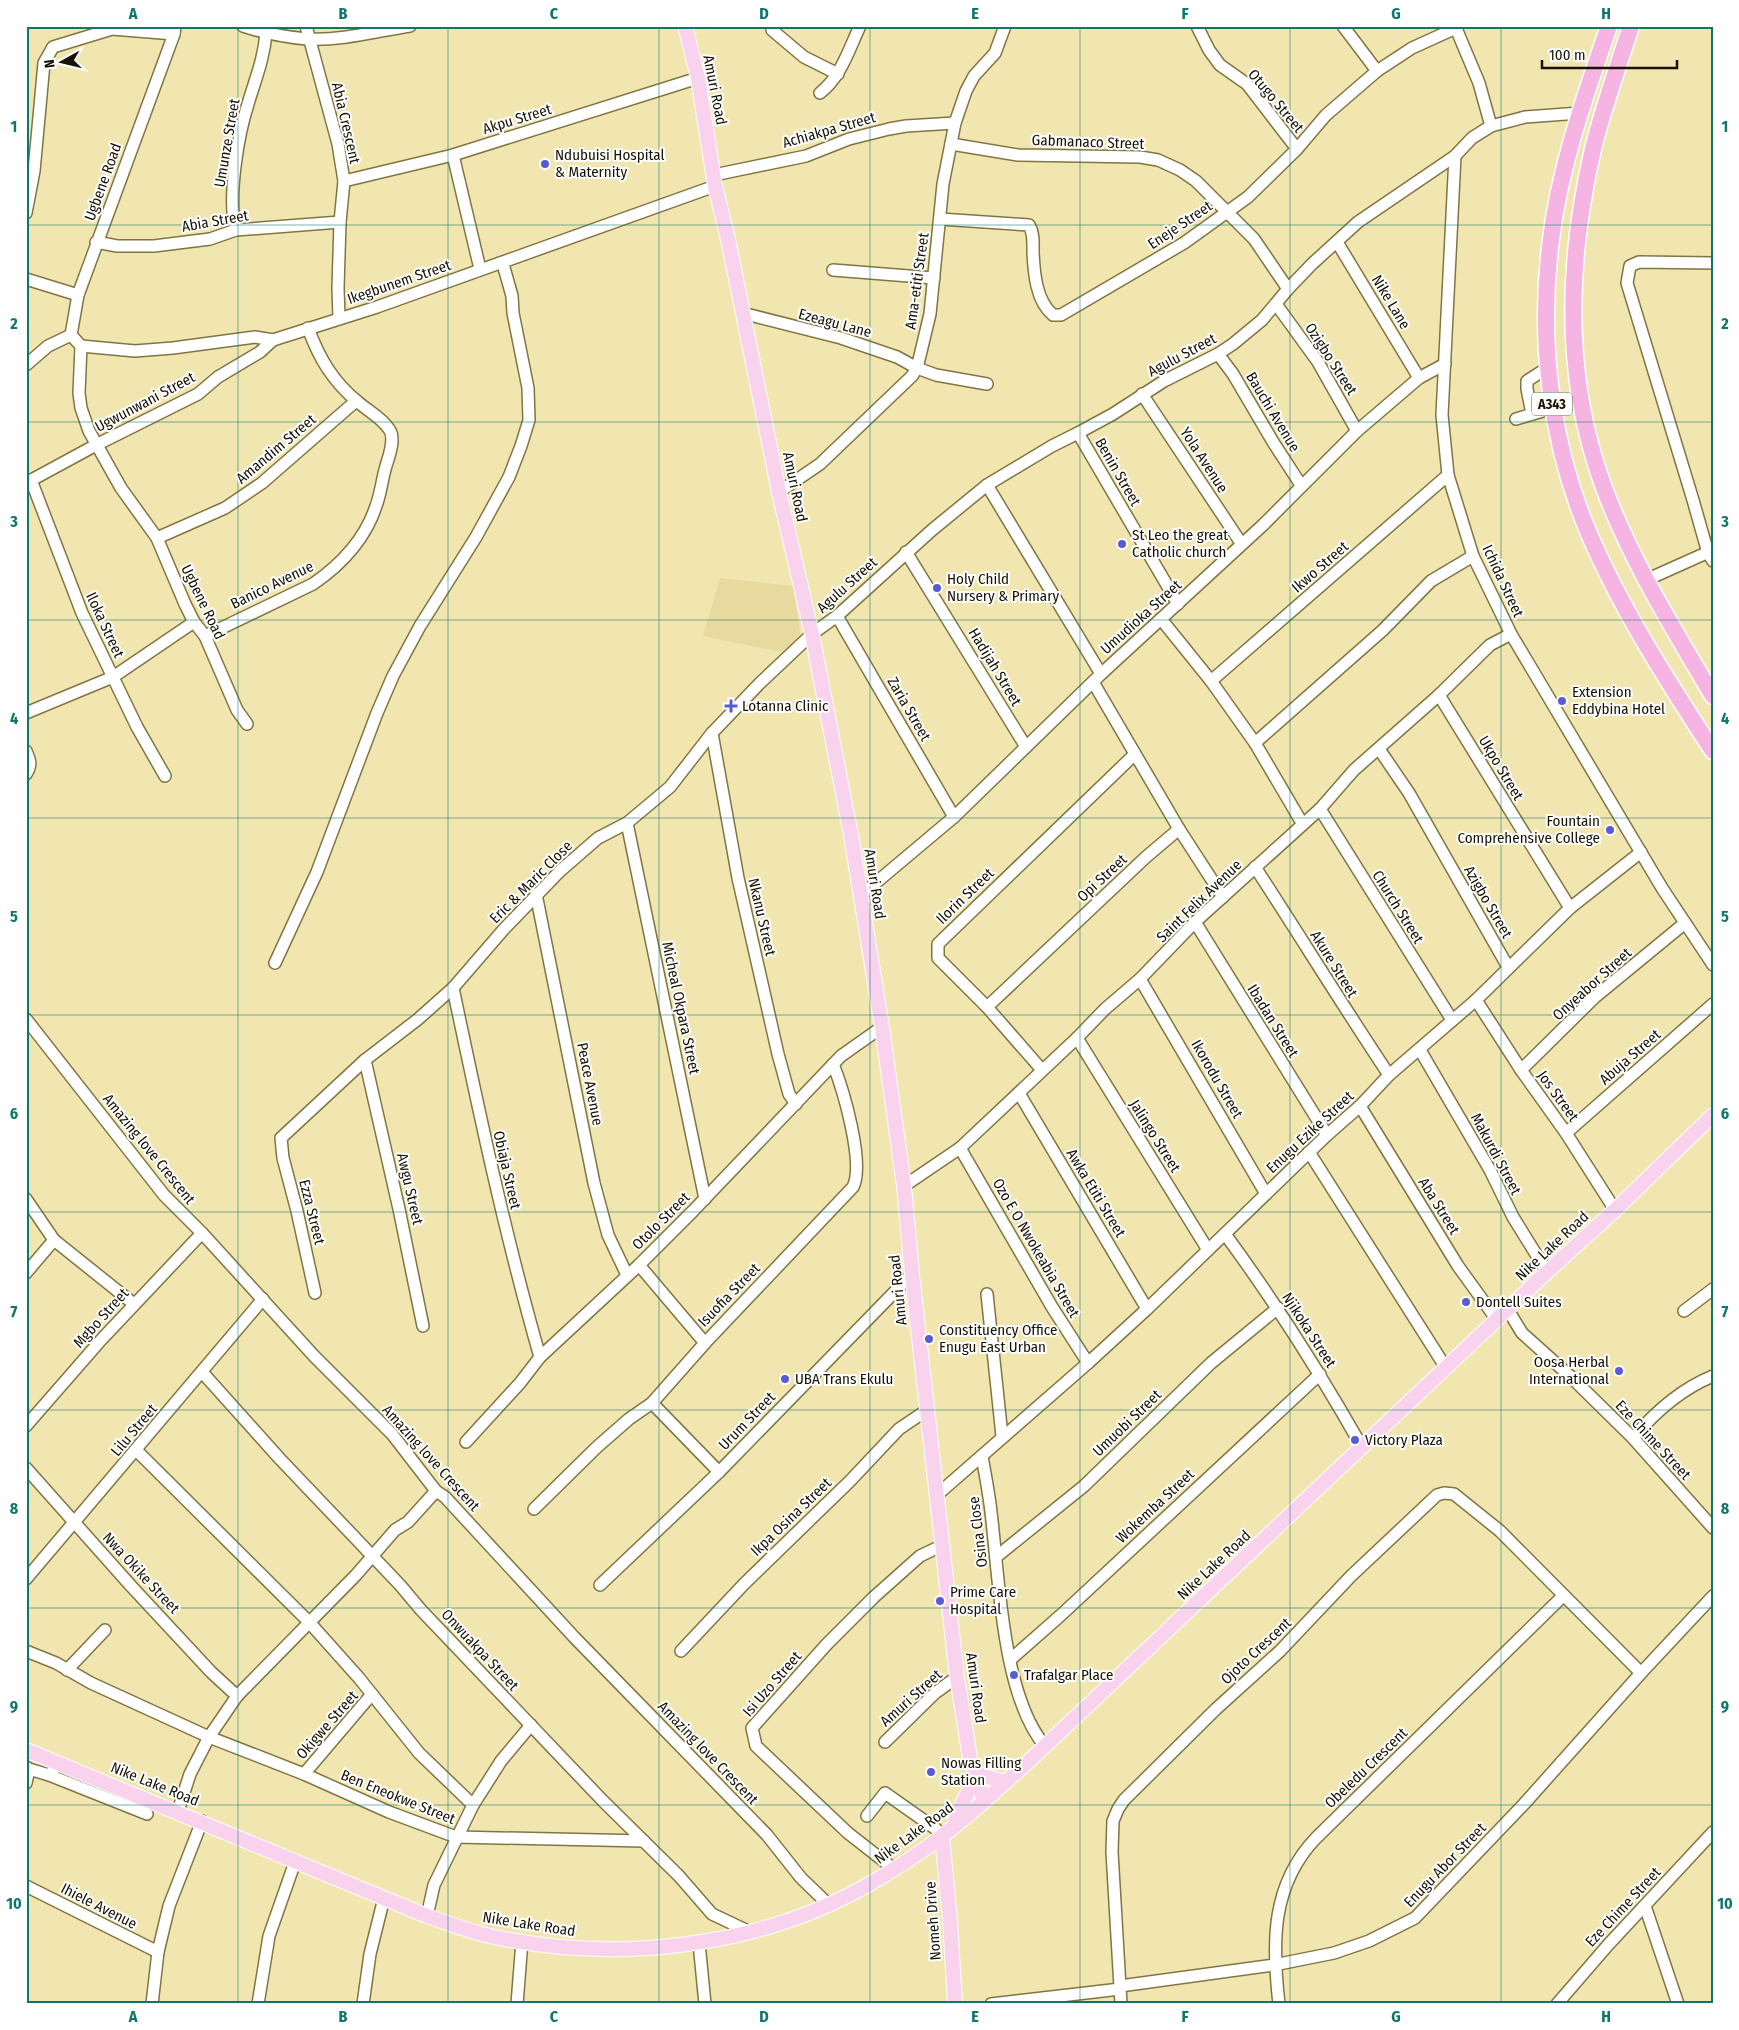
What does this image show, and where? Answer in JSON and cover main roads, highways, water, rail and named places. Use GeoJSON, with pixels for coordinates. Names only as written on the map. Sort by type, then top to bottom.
{"type":"FeatureCollection","features":[{"type":"Feature","properties":{"kind":"highway","name":"A343"},"geometry":{"type":"LineString","coordinates":[[1609,26],[1572,140],[1551,240],[1545,305],[1547,368],[1552,408],[1570,480],[1590,535],[1618,594],[1645,642],[1713,752]]}},
{"type":"Feature","properties":{"kind":"highway","name":"A343"},"geometry":{"type":"LineString","coordinates":[[1631,26],[1594,147],[1582,198],[1576,243],[1573,306],[1578,382],[1597,467],[1613,510],[1646,580],[1713,696]]}},
{"type":"Feature","properties":{"kind":"main road","name":"Amuri Road"},"geometry":{"type":"LineString","coordinates":[[685,26],[698,78],[714,181],[779,492],[812,634],[840,774],[882,1027],[904,1186],[927,1410],[938,1494],[941,1546],[957,1677],[970,1758],[969,1764],[980,1804]]}},
{"type":"Feature","properties":{"kind":"main road","name":"Nike Lake Road"},"geometry":{"type":"LineString","coordinates":[[26,1750],[178,1811],[295,1862],[427,1916],[481,1934],[565,1947],[637,1949],[699,1943],[750,1932],[828,1904],[894,1869],[942,1836],[1005,1782],[1615,1210],[1713,1115]]}},
{"type":"Feature","properties":{"kind":"main road"},"geometry":{"type":"LineString","coordinates":[[953,1827],[974,1779],[1005,1782]]}},
{"type":"Feature","properties":{"kind":"main road","name":"Nomeh Drive"},"geometry":{"type":"LineString","coordinates":[[942,1836],[955,2004]]}},
{"type":"Feature","properties":{"kind":"place","name":"Ndubuisi Hospital & Maternity"},"geometry":{"type":"Point","coordinates":[545,164]}},
{"type":"Feature","properties":{"kind":"place","name":"St Leo the great Catholic church"},"geometry":{"type":"Point","coordinates":[1122,544]}},
{"type":"Feature","properties":{"kind":"place","name":"Holy Child Nursery & Primary"},"geometry":{"type":"Point","coordinates":[937,588]}},
{"type":"Feature","properties":{"kind":"place","name":"Extension Eddybina Hotel"},"geometry":{"type":"Point","coordinates":[1562,701]}},
{"type":"Feature","properties":{"kind":"place","name":"Lotanna Clinic"},"geometry":{"type":"Point","coordinates":[731,706]}},
{"type":"Feature","properties":{"kind":"place","name":"Fountain Comprehensive College"},"geometry":{"type":"Point","coordinates":[1610,830]}},
{"type":"Feature","properties":{"kind":"place","name":"Dontell Suites"},"geometry":{"type":"Point","coordinates":[1466,1302]}},
{"type":"Feature","properties":{"kind":"place","name":"Constituency Office Enugu East Urban"},"geometry":{"type":"Point","coordinates":[929,1339]}},
{"type":"Feature","properties":{"kind":"place","name":"Oosa Herbal International"},"geometry":{"type":"Point","coordinates":[1619,1371]}},
{"type":"Feature","properties":{"kind":"place","name":"UBA Trans Ekulu"},"geometry":{"type":"Point","coordinates":[785,1379]}},
{"type":"Feature","properties":{"kind":"place","name":"Victory Plaza"},"geometry":{"type":"Point","coordinates":[1355,1440]}},
{"type":"Feature","properties":{"kind":"place","name":"Prime Care Hospital"},"geometry":{"type":"Point","coordinates":[940,1601]}},
{"type":"Feature","properties":{"kind":"place","name":"Trafalgar Place"},"geometry":{"type":"Point","coordinates":[1014,1675]}},
{"type":"Feature","properties":{"kind":"place","name":"Nowas Filling Station"},"geometry":{"type":"Point","coordinates":[931,1772]}}]}
